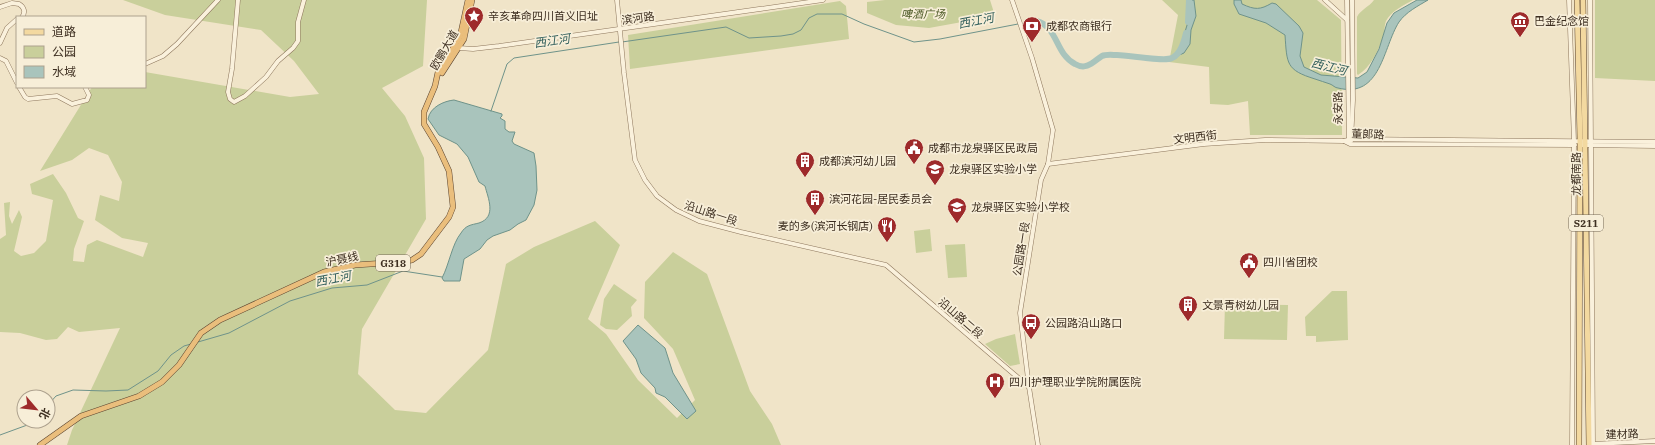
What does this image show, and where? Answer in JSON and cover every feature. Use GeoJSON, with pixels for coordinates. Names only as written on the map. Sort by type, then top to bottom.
{"type":"FeatureCollection","features":[{"type":"Feature","properties":{"kind":"highway","name":"沪聂线"},"geometry":{"type":"LineString","coordinates":[[40,445],[81,416],[139,396],[151,390],[171,374],[183,359],[194,341],[206,328],[220,320],[324,272],[355,265],[412,260],[421,254],[450,217],[453,207],[449,171],[438,147],[428,131],[424,121],[424,112],[435,86],[438,72],[458,46],[463,29],[468,0]]}},
{"type":"Feature","properties":{"kind":"highway","name":"欧鹏大道"},"geometry":{"type":"LineString","coordinates":[[458,46],[466,34],[472,0]]}},
{"type":"Feature","properties":{"kind":"main road","name":"龙都南路"},"geometry":{"type":"LineString","coordinates":[[1577,0],[1583,143],[1591,445]]}},
{"type":"Feature","properties":{"kind":"main road","name":"龙都南路"},"geometry":{"type":"LineString","coordinates":[[1579,445],[1578,270],[1583,143],[1583,0]]}},
{"type":"Feature","properties":{"kind":"street"},"geometry":{"type":"LineString","coordinates":[[146,64],[164,56],[218,0]]}},
{"type":"Feature","properties":{"kind":"street"},"geometry":{"type":"LineString","coordinates":[[238,0],[232,69],[228,92],[230,98],[234,102],[245,96],[266,77],[278,61],[298,41],[298,22],[304,0]]}},
{"type":"Feature","properties":{"kind":"street","name":"沿山路一段"},"geometry":{"type":"LineString","coordinates":[[617,0],[619,30],[635,160],[645,180],[657,196],[676,210],[699,221],[882,264]]}},
{"type":"Feature","properties":{"kind":"street","name":"滨河路"},"geometry":{"type":"LineString","coordinates":[[458,46],[477,49],[823,0]]}},
{"type":"Feature","properties":{"kind":"street","name":"公园路一段"},"geometry":{"type":"LineString","coordinates":[[1012,0],[1025,37],[1053,130],[1048,164],[1041,180],[1020,313],[1038,445]]}},
{"type":"Feature","properties":{"kind":"street"},"geometry":{"type":"LineString","coordinates":[[1325,0],[1347,20]]}},
{"type":"Feature","properties":{"kind":"street","name":"永安路"},"geometry":{"type":"LineString","coordinates":[[1347,0],[1350,71],[1347,92],[1348,141]]}},
{"type":"Feature","properties":{"kind":"street"},"geometry":{"type":"LineString","coordinates":[[1348,141],[1352,92],[1350,71],[1352,0]]}},
{"type":"Feature","properties":{"kind":"street"},"geometry":{"type":"LineString","coordinates":[[1569,0],[1583,143]]}},
{"type":"Feature","properties":{"kind":"street"},"geometry":{"type":"LineString","coordinates":[[1572,445],[1583,143],[1590,0]]}},
{"type":"Feature","properties":{"kind":"street"},"geometry":{"type":"LineString","coordinates":[[0,7],[12,3],[19,4],[24,9],[23,16]]}},
{"type":"Feature","properties":{"kind":"street"},"geometry":{"type":"LineString","coordinates":[[0,43],[7,28],[16,20]]}},
{"type":"Feature","properties":{"kind":"street"},"geometry":{"type":"LineString","coordinates":[[0,58],[6,61],[16,81]]}},
{"type":"Feature","properties":{"kind":"street"},"geometry":{"type":"LineString","coordinates":[[20,88],[24,97],[28,99],[57,96],[72,104],[87,100],[89,95],[86,88]]}},
{"type":"Feature","properties":{"kind":"street","name":"文明西街"},"geometry":{"type":"LineString","coordinates":[[1048,164],[1211,144],[1265,140],[1348,141]]}},
{"type":"Feature","properties":{"kind":"street","name":"董郞路"},"geometry":{"type":"LineString","coordinates":[[1348,141],[1583,143],[1655,142]]}},
{"type":"Feature","properties":{"kind":"street","name":"董郞路"},"geometry":{"type":"LineString","coordinates":[[1583,143],[1655,146]]}},
{"type":"Feature","properties":{"kind":"street","name":"沿山路二段"},"geometry":{"type":"LineString","coordinates":[[882,264],[886,265],[1029,387]]}},
{"type":"Feature","properties":{"kind":"street","name":"建材路"},"geometry":{"type":"LineString","coordinates":[[1591,445],[1655,441]]}},
{"type":"Feature","properties":{"kind":"green space"},"geometry":{"type":"Polygon","coordinates":[[[123,0],[427,0],[423,66],[382,88],[405,116],[424,158],[426,219],[362,329],[358,374],[395,410],[426,413],[488,350],[506,264],[534,247],[595,221],[620,245],[588,319],[606,334],[638,380],[677,418],[695,400],[673,349],[644,318],[645,282],[673,252],[707,274],[750,391],[772,424],[781,445],[67,445],[72,430],[120,328],[79,332],[68,327],[57,339],[46,340],[20,333],[0,332],[0,239],[6,235],[4,203],[10,202],[9,216],[12,224],[19,210],[22,217],[14,251],[21,256],[34,253],[46,241],[53,200],[32,194],[30,184],[53,174],[66,193],[78,218],[84,221],[74,249],[73,261],[84,262],[87,245],[97,240],[143,257],[148,243],[122,238],[95,220],[100,195],[119,201],[122,182],[108,155],[89,148],[72,160],[40,171],[91,88],[146,88],[146,72],[290,97],[319,94],[294,61],[261,30],[165,15],[123,0]]]}},
{"type":"Feature","properties":{"kind":"green space","name":"啤酒广场"},"geometry":{"type":"Polygon","coordinates":[[[885,0],[990,0],[995,16],[929,28],[896,25],[867,13],[867,2],[885,0]]]}},
{"type":"Feature","properties":{"kind":"green space"},"geometry":{"type":"Polygon","coordinates":[[[1162,0],[1317,0],[1341,20],[1342,135],[1250,135],[1248,101],[1228,105],[1210,104],[1209,67],[1169,62],[1178,15],[1162,0]]]}},
{"type":"Feature","properties":{"kind":"green space"},"geometry":{"type":"Polygon","coordinates":[[[1374,0],[1413,0],[1388,17],[1384,34],[1377,52],[1367,68],[1358,75],[1357,17],[1360,12],[1374,0]]]}},
{"type":"Feature","properties":{"kind":"green space"},"geometry":{"type":"Polygon","coordinates":[[[1595,0],[1655,0],[1655,81],[1595,78],[1595,0]]]}},
{"type":"Feature","properties":{"kind":"green space"},"geometry":{"type":"Polygon","coordinates":[[[840,1],[846,6],[849,39],[630,69],[628,35],[840,1]]]}},
{"type":"Feature","properties":{"kind":"green space"},"geometry":{"type":"Polygon","coordinates":[[[930,229],[932,251],[916,253],[914,231],[930,229]]]}},
{"type":"Feature","properties":{"kind":"green space"},"geometry":{"type":"Polygon","coordinates":[[[965,244],[967,277],[948,278],[945,245],[965,244]]]}},
{"type":"Feature","properties":{"kind":"green space"},"geometry":{"type":"Polygon","coordinates":[[[614,284],[637,300],[631,307],[632,316],[617,330],[606,329],[600,325],[604,299],[614,284]]]}},
{"type":"Feature","properties":{"kind":"green space"},"geometry":{"type":"Polygon","coordinates":[[[1332,291],[1347,291],[1348,340],[1316,342],[1316,336],[1306,336],[1305,317],[1332,291]]]}},
{"type":"Feature","properties":{"kind":"green space"},"geometry":{"type":"Polygon","coordinates":[[[1225,304],[1288,305],[1287,340],[1224,339],[1225,304]]]}},
{"type":"Feature","properties":{"kind":"green space"},"geometry":{"type":"Polygon","coordinates":[[[1015,334],[1020,364],[1010,366],[985,344],[996,339],[1015,334]]]}},
{"type":"Feature","properties":{"kind":"water"},"geometry":{"type":"Polygon","coordinates":[[[1190,0],[1194,0],[1196,16],[1191,30],[1190,44],[1184,53],[1177,56],[1185,43],[1184,35],[1188,22],[1190,0]]]}},
{"type":"Feature","properties":{"kind":"water"},"geometry":{"type":"Polygon","coordinates":[[[1234,0],[1241,0],[1242,4],[1254,8],[1261,8],[1272,3],[1276,4],[1299,26],[1303,33],[1300,56],[1304,67],[1321,75],[1358,78],[1367,72],[1379,49],[1387,23],[1394,13],[1417,0],[1428,0],[1405,15],[1399,22],[1379,68],[1372,79],[1363,86],[1352,89],[1337,88],[1330,84],[1305,76],[1293,69],[1286,53],[1285,35],[1266,23],[1239,14],[1234,4],[1234,0]]]}},
{"type":"Feature","properties":{"kind":"water"},"geometry":{"type":"Polygon","coordinates":[[[454,100],[502,114],[500,118],[505,121],[505,129],[509,132],[515,132],[512,141],[514,144],[534,153],[537,190],[534,205],[526,220],[510,230],[493,236],[487,240],[480,249],[464,259],[460,281],[444,281],[442,278],[453,249],[463,230],[471,225],[485,220],[490,212],[485,186],[479,182],[468,157],[457,144],[439,135],[428,119],[434,108],[438,105],[454,100]]]}},
{"type":"Feature","properties":{"kind":"water"},"geometry":{"type":"Polygon","coordinates":[[[638,325],[665,348],[673,373],[696,411],[687,419],[665,397],[656,393],[655,388],[641,373],[636,359],[623,341],[638,325]]]}},
{"type":"Feature","properties":{"kind":"waterway","name":"西江河"},"geometry":{"type":"LineString","coordinates":[[1188,22],[1189,0]]}},
{"type":"Feature","properties":{"kind":"waterway","name":"西江河"},"geometry":{"type":"LineString","coordinates":[[622,42],[726,27],[749,38],[781,36],[793,34],[801,30],[809,18],[817,14],[842,14],[864,24],[914,42],[940,39],[1018,24]]}},
{"type":"Feature","properties":{"kind":"waterway","name":"西江河"},"geometry":{"type":"LineString","coordinates":[[1021,24],[1036,21]]}},
{"type":"Feature","properties":{"kind":"waterway","name":"西江河"},"geometry":{"type":"LineString","coordinates":[[1036,21],[1049,28],[1064,54],[1068,59],[1079,66],[1087,66],[1102,56],[1107,55],[1162,59],[1172,58],[1180,51],[1186,33]]}},
{"type":"Feature","properties":{"kind":"waterway","name":"西江河"},"geometry":{"type":"LineString","coordinates":[[491,111],[507,64],[514,58],[619,42]]}},
{"type":"Feature","properties":{"kind":"waterway","name":"西江河"},"geometry":{"type":"LineString","coordinates":[[198,342],[229,333],[290,301],[332,288],[367,285],[403,271],[442,277]]}},
{"type":"Feature","properties":{"kind":"waterway","name":"西江河"},"geometry":{"type":"LineString","coordinates":[[56,396],[73,390],[128,390],[158,371],[171,355],[184,346],[191,344]]}},
{"type":"Feature","properties":{"kind":"waterway","name":"西江河"},"geometry":{"type":"LineString","coordinates":[[0,435],[16,429]]}},
{"type":"Feature","properties":{"kind":"place","name":"辛亥革命四川首义旧址"},"geometry":{"type":"Point","coordinates":[474,33]}},
{"type":"Feature","properties":{"kind":"place","name":"巴金纪念馆"},"geometry":{"type":"Point","coordinates":[1520,38]}},
{"type":"Feature","properties":{"kind":"place","name":"成都农商银行"},"geometry":{"type":"Point","coordinates":[1032,43]}},
{"type":"Feature","properties":{"kind":"place","name":"成都市龙泉驿区民政局"},"geometry":{"type":"Point","coordinates":[914,165]}},
{"type":"Feature","properties":{"kind":"place","name":"成都滨河幼儿园"},"geometry":{"type":"Point","coordinates":[805,178]}},
{"type":"Feature","properties":{"kind":"place","name":"龙泉驿区实验小学"},"geometry":{"type":"Point","coordinates":[935,186]}},
{"type":"Feature","properties":{"kind":"place","name":"滨河花园-居民委员会"},"geometry":{"type":"Point","coordinates":[815,216]}},
{"type":"Feature","properties":{"kind":"place","name":"龙泉驿区实验小学校"},"geometry":{"type":"Point","coordinates":[957,224]}},
{"type":"Feature","properties":{"kind":"place","name":"麦的多(滨河长钢店)"},"geometry":{"type":"Point","coordinates":[887,243]}},
{"type":"Feature","properties":{"kind":"place","name":"四川省团校"},"geometry":{"type":"Point","coordinates":[1249,279]}},
{"type":"Feature","properties":{"kind":"place","name":"文景青树幼儿园"},"geometry":{"type":"Point","coordinates":[1188,322]}},
{"type":"Feature","properties":{"kind":"place","name":"公园路沿山路口"},"geometry":{"type":"Point","coordinates":[1031,340]}},
{"type":"Feature","properties":{"kind":"place","name":"四川护理职业学院附属医院"},"geometry":{"type":"Point","coordinates":[995,399]}}]}
